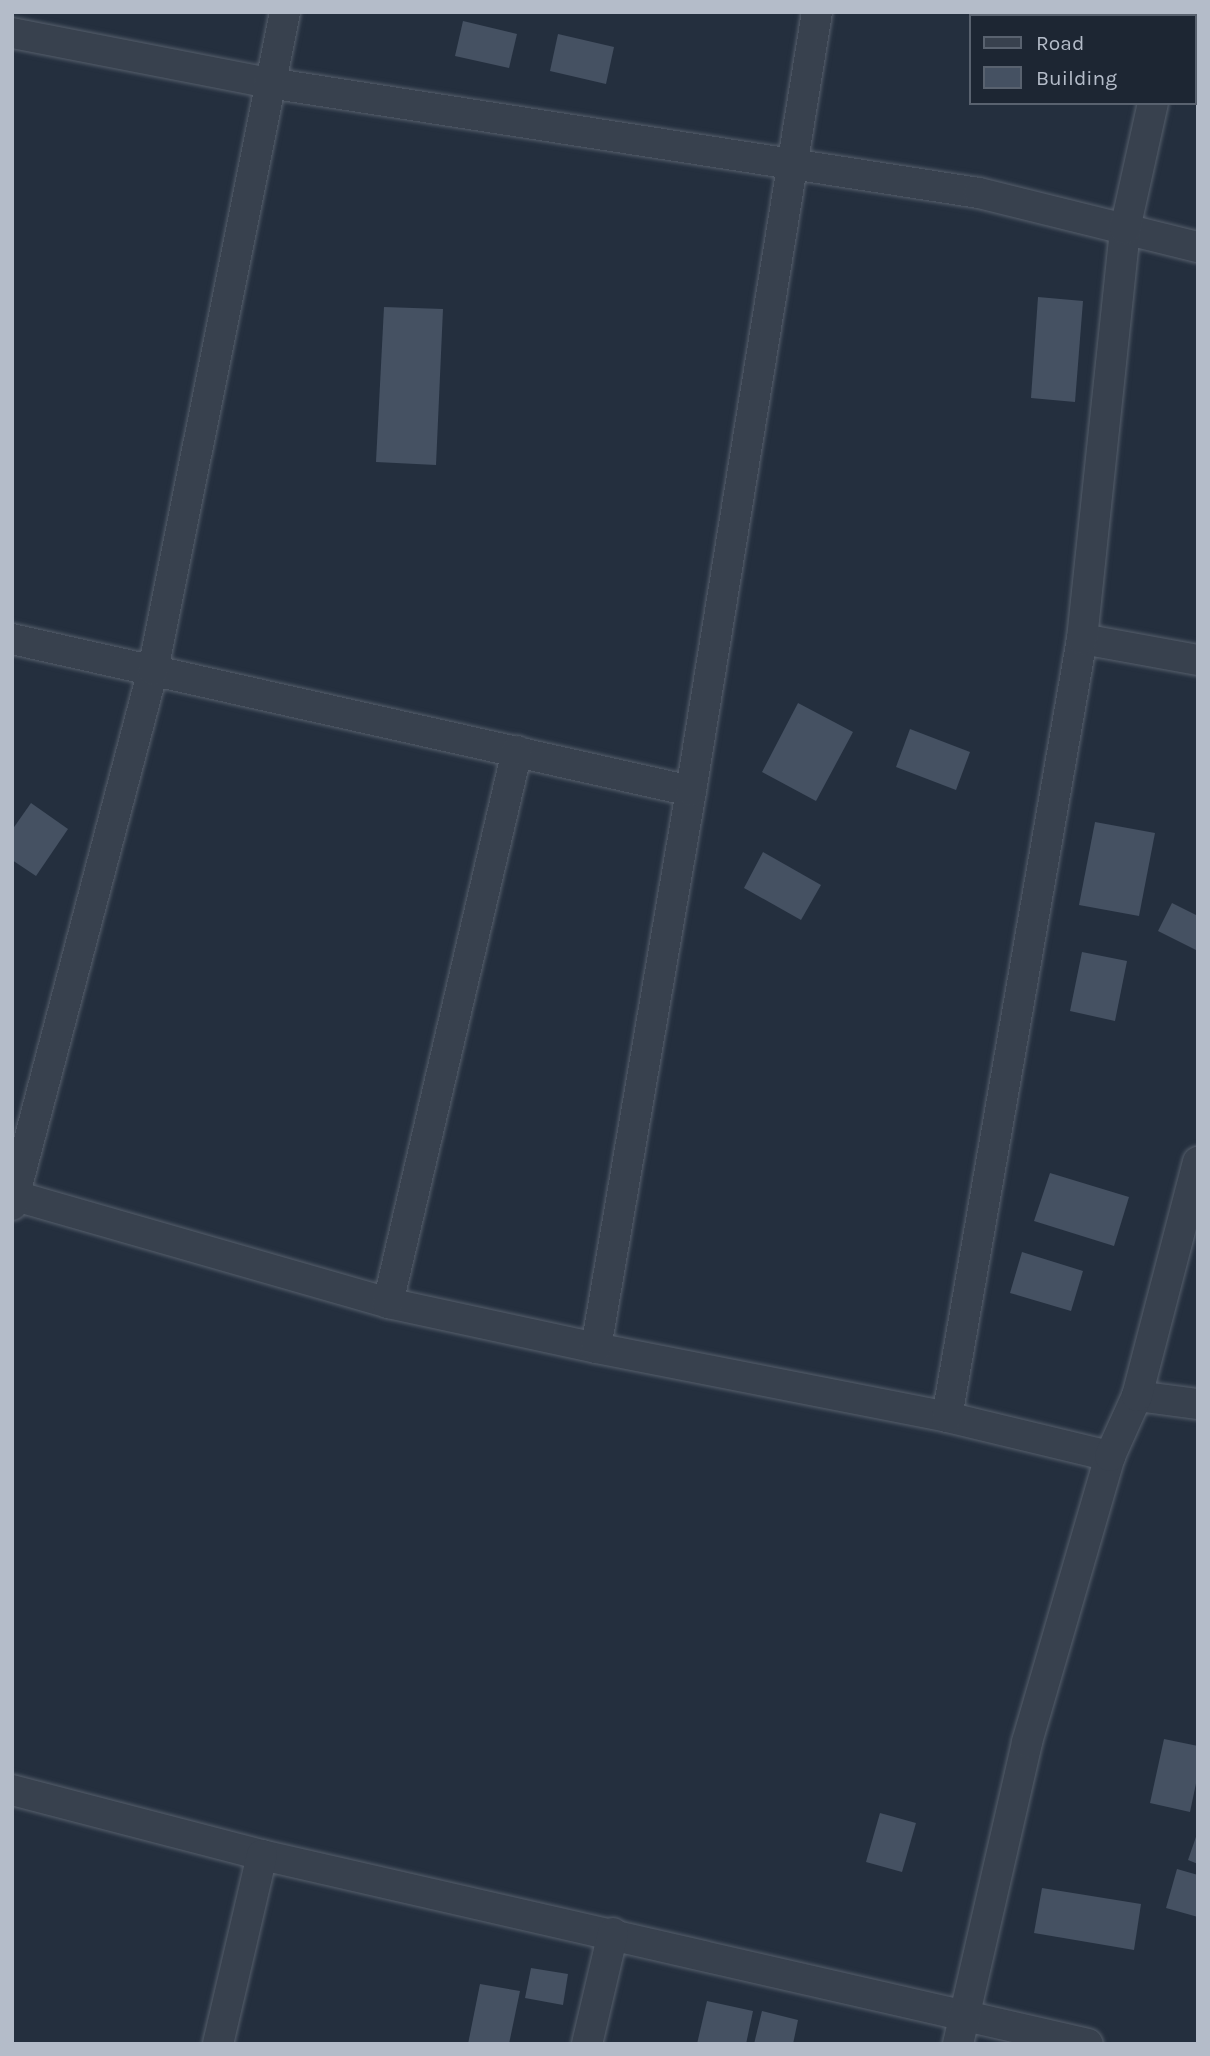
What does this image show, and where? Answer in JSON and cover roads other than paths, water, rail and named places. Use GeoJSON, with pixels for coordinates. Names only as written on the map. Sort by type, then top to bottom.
{"type":"FeatureCollection","features":[{"type":"Feature","properties":{"kind":"street"},"geometry":{"type":"LineString","coordinates":[[285,12],[153,670],[13,1199],[388,1303],[596,1348],[947,1417],[1110,1457]]}},
{"type":"Feature","properties":{"kind":"street"},"geometry":{"type":"LineString","coordinates":[[596,1348],[691,791],[817,12]]}},
{"type":"Feature","properties":{"kind":"street"},"geometry":{"type":"LineString","coordinates":[[12,33],[269,83],[793,162],[979,193],[1198,247]]}},
{"type":"Feature","properties":{"kind":"street"},"geometry":{"type":"LineString","coordinates":[[947,1417],[1082,639],[1125,229],[1153,105]]}},
{"type":"Feature","properties":{"kind":"street"},"geometry":{"type":"LineString","coordinates":[[12,639],[691,791]]}},
{"type":"Feature","properties":{"kind":"street"},"geometry":{"type":"LineString","coordinates":[[1082,639],[1198,660]]}},
{"type":"Feature","properties":{"kind":"street"},"geometry":{"type":"LineString","coordinates":[[388,1303],[517,751]]}},
{"type":"Feature","properties":{"kind":"street"},"geometry":{"type":"LineString","coordinates":[[961,2030],[1027,1742],[1110,1457],[1137,1396],[1198,1162]]}},
{"type":"Feature","properties":{"kind":"street"},"geometry":{"type":"LineString","coordinates":[[1137,1396],[1198,1404]]}},
{"type":"Feature","properties":{"kind":"street"},"geometry":{"type":"LineString","coordinates":[[12,1790],[262,1855],[612,1933],[961,2030],[1088,2044]]}},
{"type":"Feature","properties":{"kind":"street"},"geometry":{"type":"LineString","coordinates":[[218,2044],[262,1855]]}},
{"type":"Feature","properties":{"kind":"street"},"geometry":{"type":"LineString","coordinates":[[587,2044],[612,1933]]}}]}
